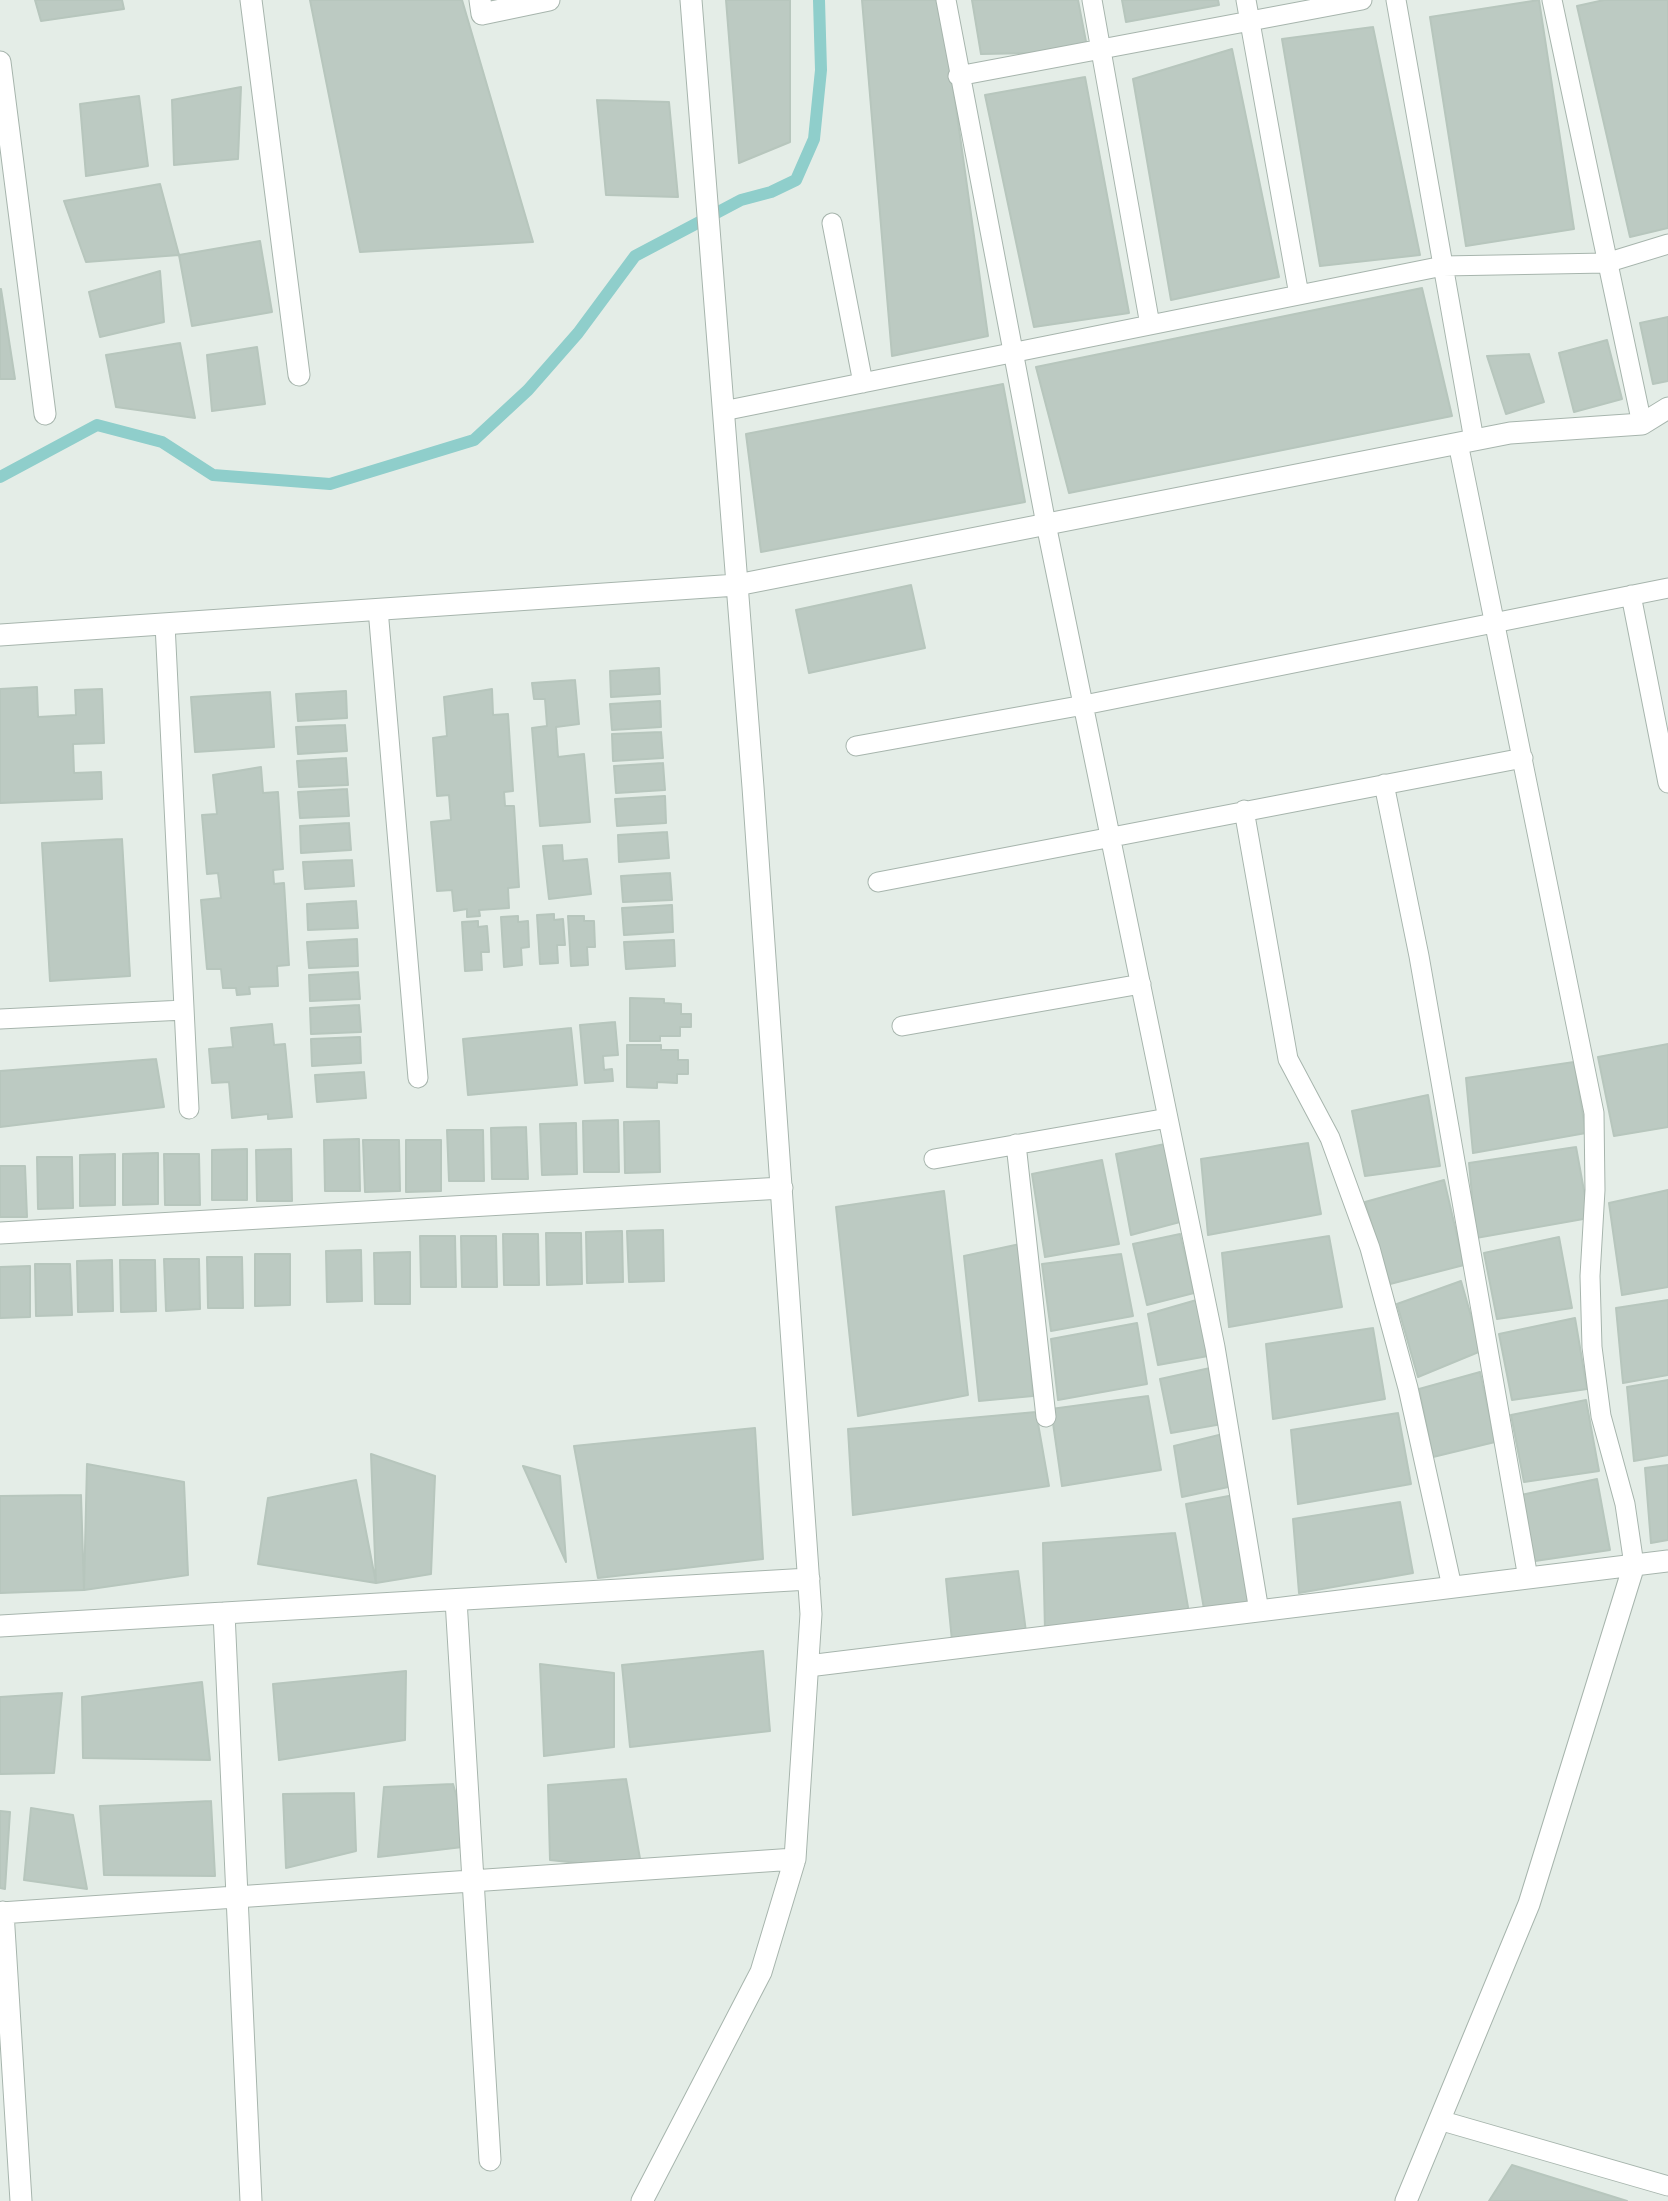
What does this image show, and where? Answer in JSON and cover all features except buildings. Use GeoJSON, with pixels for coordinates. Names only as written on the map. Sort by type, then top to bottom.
{"type":"FeatureCollection","features":[{"type":"Feature","properties":{"kind":"street"},"geometry":{"type":"LineString","coordinates":[[251,0],[299,375]]}},
{"type":"Feature","properties":{"kind":"street"},"geometry":{"type":"LineString","coordinates":[[480,0],[482,14],[549,0]]}},
{"type":"Feature","properties":{"kind":"street"},"geometry":{"type":"LineString","coordinates":[[642,2201],[761,1972],[795,1859],[811,1614],[782,1188],[691,0]]}},
{"type":"Feature","properties":{"kind":"street"},"geometry":{"type":"LineString","coordinates":[[0,62],[45,414]]}},
{"type":"Feature","properties":{"kind":"street"},"geometry":{"type":"LineString","coordinates":[[0,635],[737,585],[1510,433],[1642,424],[1668,408]]}},
{"type":"Feature","properties":{"kind":"street"},"geometry":{"type":"LineString","coordinates":[[0,1233],[782,1188]]}},
{"type":"Feature","properties":{"kind":"street"},"geometry":{"type":"LineString","coordinates":[[808,1666],[1668,1561]]}},
{"type":"Feature","properties":{"kind":"street"},"geometry":{"type":"LineString","coordinates":[[1406,2201],[1529,1904],[1634,1564]]}},
{"type":"Feature","properties":{"kind":"street"},"geometry":{"type":"LineString","coordinates":[[0,1626],[809,1579]]}},
{"type":"Feature","properties":{"kind":"street"},"geometry":{"type":"LineString","coordinates":[[456,1600],[490,2160]]}},
{"type":"Feature","properties":{"kind":"street"},"geometry":{"type":"LineString","coordinates":[[224,1613],[251,2201]]}},
{"type":"Feature","properties":{"kind":"street"},"geometry":{"type":"LineString","coordinates":[[20,2201],[1,1912],[795,1859]]}},
{"type":"Feature","properties":{"kind":"lane"},"geometry":{"type":"LineString","coordinates":[[946,0],[958,76],[1046,524],[1215,1347],[1259,1611]]}},
{"type":"Feature","properties":{"kind":"lane"},"geometry":{"type":"LineString","coordinates":[[1092,0],[1150,325]]}},
{"type":"Feature","properties":{"kind":"lane"},"geometry":{"type":"LineString","coordinates":[[1246,0],[1300,295]]}},
{"type":"Feature","properties":{"kind":"lane"},"geometry":{"type":"LineString","coordinates":[[958,76],[1362,0]]}},
{"type":"Feature","properties":{"kind":"lane"},"geometry":{"type":"LineString","coordinates":[[1396,0],[1443,266],[1494,623],[1594,1113],[1595,1190],[1590,1276],[1592,1347],[1601,1416],[1625,1504],[1634,1564]]}},
{"type":"Feature","properties":{"kind":"lane"},"geometry":{"type":"LineString","coordinates":[[1552,0],[1605,263],[1642,424]]}},
{"type":"Feature","properties":{"kind":"lane"},"geometry":{"type":"LineString","coordinates":[[832,223],[863,383]]}},
{"type":"Feature","properties":{"kind":"lane"},"geometry":{"type":"LineString","coordinates":[[723,411],[1443,266],[1605,263],[1668,244]]}},
{"type":"Feature","properties":{"kind":"lane"},"geometry":{"type":"LineString","coordinates":[[856,746],[1084,705],[1668,588]]}},
{"type":"Feature","properties":{"kind":"lane"},"geometry":{"type":"LineString","coordinates":[[1631,595],[1668,783]]}},
{"type":"Feature","properties":{"kind":"lane"},"geometry":{"type":"LineString","coordinates":[[378,609],[418,1078]]}},
{"type":"Feature","properties":{"kind":"lane"},"geometry":{"type":"LineString","coordinates":[[165,624],[189,1109]]}},
{"type":"Feature","properties":{"kind":"lane"},"geometry":{"type":"LineString","coordinates":[[878,882],[1522,758]]}},
{"type":"Feature","properties":{"kind":"lane"},"geometry":{"type":"LineString","coordinates":[[1384,784],[1419,956],[1528,1578]]}},
{"type":"Feature","properties":{"kind":"lane"},"geometry":{"type":"LineString","coordinates":[[1244,810],[1287,1059],[1330,1138],[1370,1248],[1408,1388],[1452,1587]]}},
{"type":"Feature","properties":{"kind":"lane"},"geometry":{"type":"LineString","coordinates":[[902,1026],[1141,984]]}},
{"type":"Feature","properties":{"kind":"lane"},"geometry":{"type":"LineString","coordinates":[[0,1019],[184,1010]]}},
{"type":"Feature","properties":{"kind":"lane"},"geometry":{"type":"LineString","coordinates":[[934,1159],[1168,1118]]}},
{"type":"Feature","properties":{"kind":"lane"},"geometry":{"type":"LineString","coordinates":[[1016,1144],[1045,1417]]}},
{"type":"Feature","properties":{"kind":"lane"},"geometry":{"type":"LineString","coordinates":[[1439,2120],[1668,2186]]}},
{"type":"Feature","properties":{"kind":"waterway"},"geometry":{"type":"LineString","coordinates":[[0,477],[97,425],[162,442],[213,475],[330,484],[474,440],[528,390],[578,333],[635,256],[741,200],[771,192],[796,180],[814,139],[821,70],[819,0]]}}]}
